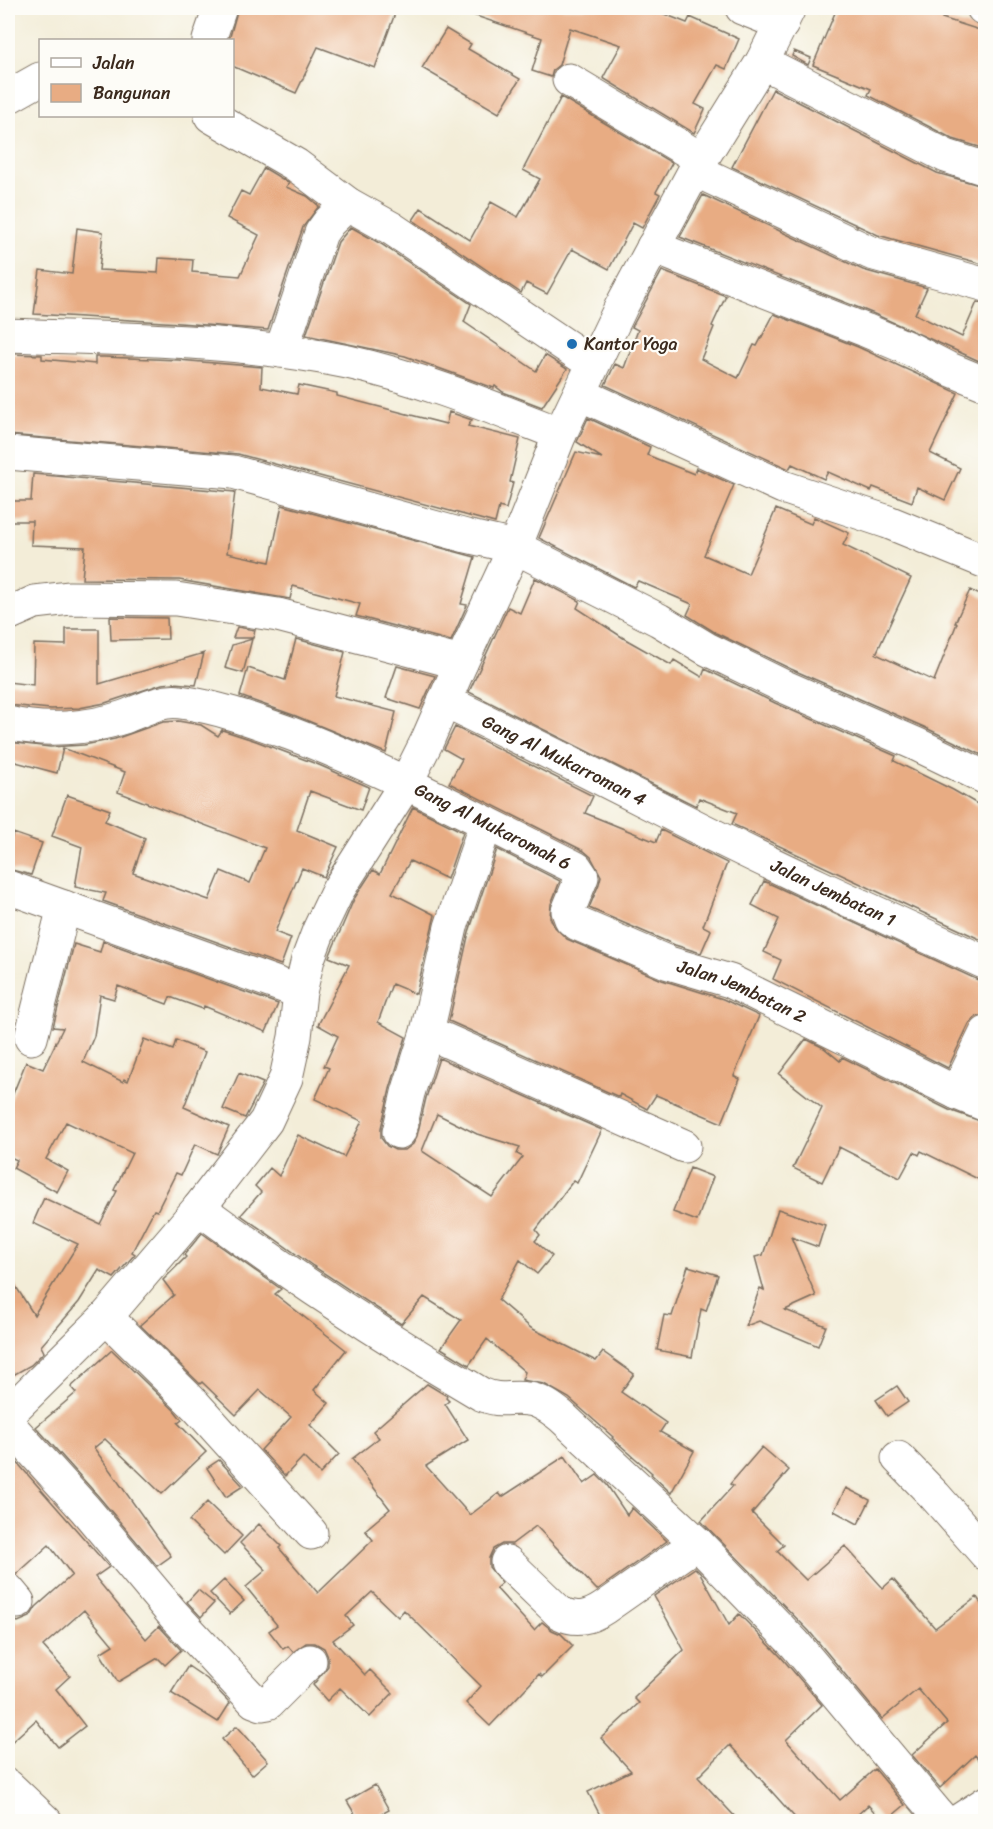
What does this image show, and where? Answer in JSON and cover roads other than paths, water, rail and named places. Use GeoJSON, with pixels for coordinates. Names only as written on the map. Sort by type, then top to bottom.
{"type":"FeatureCollection","features":[{"type":"Feature","properties":{"kind":"street"},"geometry":{"type":"LineString","coordinates":[[209,39],[220,8]]}},
{"type":"Feature","properties":{"kind":"street"},"geometry":{"type":"LineString","coordinates":[[8,1414],[106,1317],[199,1208],[266,1121],[286,1078],[300,992],[308,959],[319,930],[338,890],[406,783],[515,547],[560,434],[592,364],[698,164],[762,62],[785,16],[742,8]]}},
{"type":"Feature","properties":{"kind":"street"},"geometry":{"type":"LineString","coordinates":[[762,62],[946,156],[986,169]]}},
{"type":"Feature","properties":{"kind":"street"},"geometry":{"type":"LineString","coordinates":[[8,97],[39,80]]}},
{"type":"Feature","properties":{"kind":"street"},"geometry":{"type":"LineString","coordinates":[[568,80],[698,164],[871,253],[986,285]]}},
{"type":"Feature","properties":{"kind":"street"},"geometry":{"type":"LineString","coordinates":[[213,117],[296,165],[348,204],[391,228],[592,364]]}},
{"type":"Feature","properties":{"kind":"street"},"geometry":{"type":"LineString","coordinates":[[281,351],[321,233],[348,204]]}},
{"type":"Feature","properties":{"kind":"street"},"geometry":{"type":"LineString","coordinates":[[653,247],[903,346],[986,384]]}},
{"type":"Feature","properties":{"kind":"street"},"geometry":{"type":"LineString","coordinates":[[8,335],[222,344],[350,363],[450,391],[560,434]]}},
{"type":"Feature","properties":{"kind":"street"},"geometry":{"type":"LineString","coordinates":[[579,394],[783,487],[888,522],[986,562]]}},
{"type":"Feature","properties":{"kind":"street"},"geometry":{"type":"LineString","coordinates":[[8,453],[233,472],[466,536],[515,547],[659,620],[707,649],[986,778]]}},
{"type":"Feature","properties":{"kind":"street"},"geometry":{"type":"LineString","coordinates":[[8,614],[35,602],[70,598],[176,599],[278,615],[461,663]]}},
{"type":"Feature","properties":{"kind":"street","name":"Gang Al Mukaromah 6"},"geometry":{"type":"LineString","coordinates":[[8,723],[72,729],[121,718],[170,701],[230,712],[324,746],[406,783],[579,872]]}},
{"type":"Feature","properties":{"kind":"street","name":"Gang Al Mukarroman 4"},"geometry":{"type":"LineString","coordinates":[[444,701],[542,747],[682,820]]}},
{"type":"Feature","properties":{"kind":"street","name":"Jalan Jembatan 1"},"geometry":{"type":"LineString","coordinates":[[682,820],[986,963]]}},
{"type":"Feature","properties":{"kind":"street"},"geometry":{"type":"LineString","coordinates":[[399,1132],[427,1032],[451,927],[486,823]]}},
{"type":"Feature","properties":{"kind":"street","name":"Jalan Jembatan 2"},"geometry":{"type":"LineString","coordinates":[[579,872],[582,877],[568,911],[571,919],[578,924],[669,963],[730,981],[971,1099]]}},
{"type":"Feature","properties":{"kind":"street"},"geometry":{"type":"LineString","coordinates":[[8,887],[300,992]]}},
{"type":"Feature","properties":{"kind":"street"},"geometry":{"type":"LineString","coordinates":[[31,1038],[64,907]]}},
{"type":"Feature","properties":{"kind":"street"},"geometry":{"type":"LineString","coordinates":[[427,1032],[684,1146]]}},
{"type":"Feature","properties":{"kind":"street"},"geometry":{"type":"LineString","coordinates":[[971,1099],[986,1033]]}},
{"type":"Feature","properties":{"kind":"street"},"geometry":{"type":"LineString","coordinates":[[199,1208],[268,1259],[351,1315],[472,1389],[495,1400],[528,1399],[552,1409],[591,1442],[697,1543],[795,1644],[944,1821]]}},
{"type":"Feature","properties":{"kind":"street"},"geometry":{"type":"LineString","coordinates":[[106,1317],[196,1406],[311,1533]]}},
{"type":"Feature","properties":{"kind":"street"},"geometry":{"type":"LineString","coordinates":[[8,1424],[85,1509],[173,1614],[254,1701],[262,1704],[268,1703],[310,1661]]}},
{"type":"Feature","properties":{"kind":"street"},"geometry":{"type":"LineString","coordinates":[[898,1458],[986,1554]]}},
{"type":"Feature","properties":{"kind":"street"},"geometry":{"type":"LineString","coordinates":[[507,1562],[560,1613],[568,1618],[580,1619],[604,1608],[697,1543]]}},
{"type":"Feature","properties":{"kind":"street"},"geometry":{"type":"LineString","coordinates":[[8,1786],[46,1821]]}},
{"type":"Feature","properties":{"kind":"street"},"geometry":{"type":"LineString","coordinates":[[957,1821],[986,1803]]}},
{"type":"Feature","properties":{"kind":"place","name":"Kantor Yoga"},"geometry":{"type":"Point","coordinates":[572,344]}}]}
